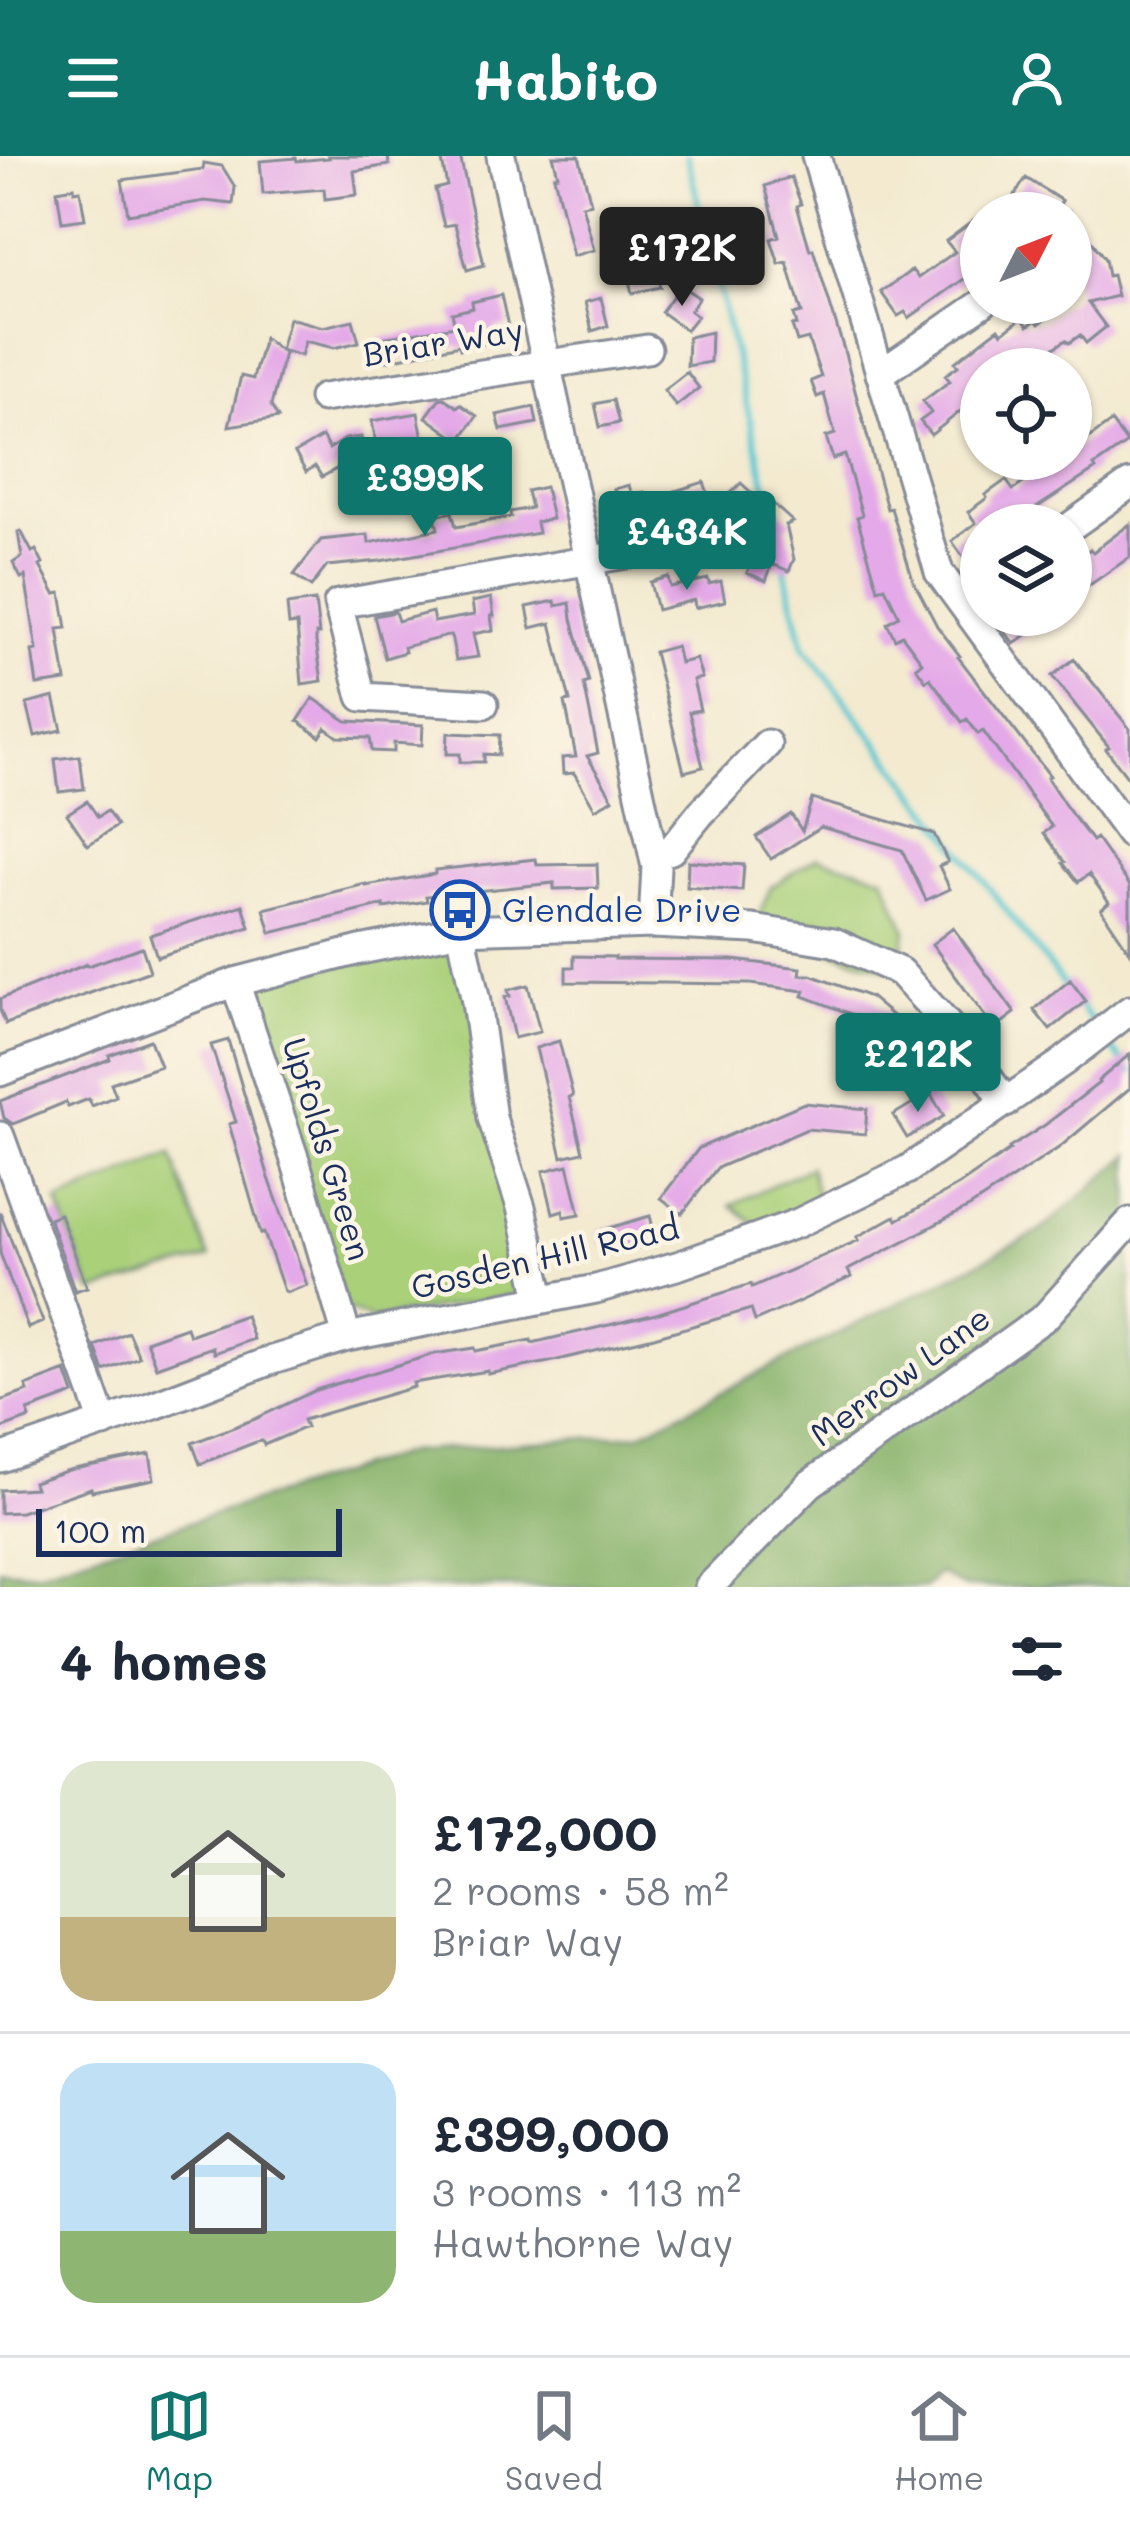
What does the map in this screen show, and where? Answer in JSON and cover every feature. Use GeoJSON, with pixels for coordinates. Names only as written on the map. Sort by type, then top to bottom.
{"type":"FeatureCollection","features":[{"type":"Feature","properties":{"kind":"street"},"geometry":{"type":"LineString","coordinates":[[501,156],[654,855],[653,924]]}},
{"type":"Feature","properties":{"kind":"street"},"geometry":{"type":"LineString","coordinates":[[816,156],[939,572],[960,588]]}},
{"type":"Feature","properties":{"kind":"street"},"geometry":{"type":"LineString","coordinates":[[880,374],[960,319]]}},
{"type":"Feature","properties":{"kind":"street","name":"Briar Way"},"geometry":{"type":"LineString","coordinates":[[322,398],[647,349]]}},
{"type":"Feature","properties":{"kind":"street"},"geometry":{"type":"LineString","coordinates":[[1092,511],[1130,484]]}},
{"type":"Feature","properties":{"kind":"street"},"geometry":{"type":"LineString","coordinates":[[484,704],[362,697],[338,604],[713,539]]}},
{"type":"Feature","properties":{"kind":"street"},"geometry":{"type":"LineString","coordinates":[[997,636],[1130,834]]}},
{"type":"Feature","properties":{"kind":"street"},"geometry":{"type":"LineString","coordinates":[[654,855],[671,850],[767,744]]}},
{"type":"Feature","properties":{"kind":"street"},"geometry":{"type":"LineString","coordinates":[[0,1072],[235,982],[360,950],[461,930],[653,924],[753,928],[834,942],[900,972],[964,1043],[1006,1103]]}},
{"type":"Feature","properties":{"kind":"street"},"geometry":{"type":"LineString","coordinates":[[461,930],[492,1118],[521,1207],[542,1298]]}},
{"type":"Feature","properties":{"kind":"street","name":"Upfolds Green"},"geometry":{"type":"LineString","coordinates":[[235,982],[296,1162],[347,1337]]}},
{"type":"Feature","properties":{"kind":"street","name":"Gosden Hill Road"},"geometry":{"type":"LineString","coordinates":[[0,1458],[347,1337],[596,1289],[798,1223],[907,1170],[1130,1010]]}},
{"type":"Feature","properties":{"kind":"street"},"geometry":{"type":"LineString","coordinates":[[0,1136],[104,1423]]}},
{"type":"Feature","properties":{"kind":"street","name":"Merrow Lane"},"geometry":{"type":"LineString","coordinates":[[709,1587],[810,1484],[1045,1317],[1130,1222]]}},
{"type":"Feature","properties":{"kind":"green space"},"geometry":{"type":"Polygon","coordinates":[[[817,857],[884,876],[906,930],[900,972],[753,929],[771,887],[817,857]]]}},
{"type":"Feature","properties":{"kind":"green space"},"geometry":{"type":"Polygon","coordinates":[[[447,941],[459,953],[532,1276],[520,1294],[372,1320],[345,1308],[247,995],[258,981],[447,941]]]}},
{"type":"Feature","properties":{"kind":"green space"},"geometry":{"type":"Polygon","coordinates":[[[171,1154],[209,1258],[92,1292],[58,1202],[171,1154]]]}},
{"type":"Feature","properties":{"kind":"green space"},"geometry":{"type":"Polygon","coordinates":[[[1130,1155],[1130,1587],[963,1587],[938,1573],[925,1587],[0,1587],[0,1569],[36,1572],[408,1452],[639,1434],[1039,1232],[1130,1155]]]}},
{"type":"Feature","properties":{"kind":"green space"},"geometry":{"type":"Polygon","coordinates":[[[810,1167],[820,1207],[764,1231],[731,1205],[810,1167]]]}},
{"type":"Feature","properties":{"kind":"building"},"geometry":{"type":"Polygon","coordinates":[[[388,156],[389,165],[354,171],[357,195],[325,199],[324,189],[263,194],[260,161],[388,156]]]}},
{"type":"Feature","properties":{"kind":"building"},"geometry":{"type":"Polygon","coordinates":[[[441,156],[460,156],[484,265],[467,270],[455,224],[444,226],[435,189],[447,186],[441,156]]]}},
{"type":"Feature","properties":{"kind":"building"},"geometry":{"type":"Polygon","coordinates":[[[553,156],[579,156],[591,203],[582,205],[594,250],[573,256],[553,156]]]}},
{"type":"Feature","properties":{"kind":"building"},"geometry":{"type":"Polygon","coordinates":[[[204,163],[222,166],[235,187],[233,204],[205,201],[128,214],[122,180],[203,169],[204,163]]]}},
{"type":"Feature","properties":{"kind":"building"},"geometry":{"type":"Polygon","coordinates":[[[791,177],[887,509],[891,508],[913,580],[958,657],[1130,886],[1130,952],[1101,909],[1109,902],[1089,874],[1078,882],[1044,833],[1052,827],[983,731],[978,734],[967,719],[962,722],[930,678],[926,681],[916,667],[922,662],[902,635],[895,639],[887,623],[899,616],[885,587],[878,589],[845,455],[833,459],[826,437],[835,434],[824,394],[817,397],[811,381],[821,377],[808,339],[797,342],[792,326],[797,325],[794,315],[802,313],[787,262],[779,264],[771,239],[779,236],[765,186],[791,177]]]}},
{"type":"Feature","properties":{"kind":"building"},"geometry":{"type":"Polygon","coordinates":[[[1026,178],[1048,192],[1017,192],[1026,178]]]}},
{"type":"Feature","properties":{"kind":"building"},"geometry":{"type":"Polygon","coordinates":[[[57,190],[80,190],[85,219],[62,222],[57,190]]]}},
{"type":"Feature","properties":{"kind":"building"},"geometry":{"type":"Polygon","coordinates":[[[960,231],[960,282],[909,318],[905,312],[898,316],[881,292],[912,270],[918,278],[955,252],[946,241],[960,231]]]}},
{"type":"Feature","properties":{"kind":"building"},"geometry":{"type":"Polygon","coordinates":[[[1092,241],[1105,259],[1117,296],[1092,302],[1092,241]]]}},
{"type":"Feature","properties":{"kind":"building"},"geometry":{"type":"Polygon","coordinates":[[[651,249],[660,287],[632,293],[623,255],[651,249]]]}},
{"type":"Feature","properties":{"kind":"building"},"geometry":{"type":"Polygon","coordinates":[[[686,289],[699,298],[690,311],[697,316],[686,330],[661,312],[673,296],[678,300],[686,289]]]}},
{"type":"Feature","properties":{"kind":"building"},"geometry":{"type":"Polygon","coordinates":[[[501,295],[508,326],[494,329],[497,341],[386,361],[381,338],[455,326],[452,313],[501,295]]]}},
{"type":"Feature","properties":{"kind":"building"},"geometry":{"type":"Polygon","coordinates":[[[601,298],[608,326],[592,331],[585,302],[601,298]]]}},
{"type":"Feature","properties":{"kind":"building"},"geometry":{"type":"Polygon","coordinates":[[[1092,308],[1106,327],[1086,343],[1080,335],[1054,348],[973,348],[999,328],[1002,333],[1014,324],[1092,324],[1092,308]]]}},
{"type":"Feature","properties":{"kind":"building"},"geometry":{"type":"Polygon","coordinates":[[[289,318],[323,327],[353,320],[359,342],[334,348],[305,341],[301,356],[280,350],[289,318]]]}},
{"type":"Feature","properties":{"kind":"building"},"geometry":{"type":"Polygon","coordinates":[[[711,332],[710,362],[687,366],[688,337],[711,332]]]}},
{"type":"Feature","properties":{"kind":"building"},"geometry":{"type":"Polygon","coordinates":[[[264,338],[284,353],[271,406],[278,418],[229,426],[241,376],[253,379],[264,338]]]}},
{"type":"Feature","properties":{"kind":"building"},"geometry":{"type":"Polygon","coordinates":[[[960,358],[960,412],[931,435],[920,421],[931,413],[923,401],[950,381],[945,375],[958,366],[955,362],[960,358]]]}},
{"type":"Feature","properties":{"kind":"building"},"geometry":{"type":"Polygon","coordinates":[[[687,372],[699,388],[676,406],[664,390],[687,372]]]}},
{"type":"Feature","properties":{"kind":"building"},"geometry":{"type":"Polygon","coordinates":[[[444,398],[477,416],[459,441],[426,417],[444,398]]]}},
{"type":"Feature","properties":{"kind":"building"},"geometry":{"type":"Polygon","coordinates":[[[613,400],[619,423],[600,427],[595,404],[613,400]]]}},
{"type":"Feature","properties":{"kind":"building"},"geometry":{"type":"Polygon","coordinates":[[[534,407],[537,423],[501,430],[497,415],[534,407]]]}},
{"type":"Feature","properties":{"kind":"building"},"geometry":{"type":"Polygon","coordinates":[[[418,413],[424,443],[377,448],[372,421],[418,413]]]}},
{"type":"Feature","properties":{"kind":"building"},"geometry":{"type":"Polygon","coordinates":[[[1111,422],[1127,443],[1092,472],[1092,436],[1111,422]]]}},
{"type":"Feature","properties":{"kind":"building"},"geometry":{"type":"Polygon","coordinates":[[[322,437],[329,449],[345,439],[361,437],[365,458],[322,477],[315,466],[306,472],[295,453],[322,437]]]}},
{"type":"Feature","properties":{"kind":"building"},"geometry":{"type":"Polygon","coordinates":[[[1006,480],[1013,490],[1028,480],[1079,480],[1042,504],[979,504],[1006,480]]]}},
{"type":"Feature","properties":{"kind":"building"},"geometry":{"type":"Polygon","coordinates":[[[704,482],[711,502],[636,523],[632,508],[620,511],[614,489],[629,485],[632,495],[644,492],[646,500],[704,482]]]}},
{"type":"Feature","properties":{"kind":"building"},"geometry":{"type":"Polygon","coordinates":[[[741,483],[768,508],[772,503],[793,522],[786,525],[794,559],[789,571],[772,564],[766,581],[747,573],[763,533],[726,498],[741,483]]]}},
{"type":"Feature","properties":{"kind":"building"},"geometry":{"type":"Polygon","coordinates":[[[545,487],[552,519],[536,522],[538,533],[327,566],[311,587],[294,575],[321,540],[368,535],[369,543],[438,529],[435,516],[452,512],[456,527],[511,517],[510,512],[531,508],[527,491],[545,487]]]}},
{"type":"Feature","properties":{"kind":"building"},"geometry":{"type":"Polygon","coordinates":[[[1130,524],[1130,557],[1092,583],[1093,552],[1130,524]]]}},
{"type":"Feature","properties":{"kind":"building"},"geometry":{"type":"Polygon","coordinates":[[[21,531],[32,552],[36,550],[55,594],[61,593],[67,628],[58,629],[66,681],[37,685],[32,651],[37,650],[25,576],[21,578],[13,563],[22,557],[21,531]]]}},
{"type":"Feature","properties":{"kind":"building"},"geometry":{"type":"Polygon","coordinates":[[[668,577],[670,587],[721,581],[725,601],[695,608],[694,600],[657,610],[650,582],[668,577]]]}},
{"type":"Feature","properties":{"kind":"building"},"geometry":{"type":"Polygon","coordinates":[[[491,598],[493,630],[473,634],[478,657],[456,660],[451,635],[404,647],[405,652],[385,658],[374,616],[395,612],[398,621],[432,612],[434,622],[474,615],[472,602],[491,598]]]}},
{"type":"Feature","properties":{"kind":"building"},"geometry":{"type":"Polygon","coordinates":[[[315,601],[322,681],[302,684],[297,624],[289,625],[287,605],[315,601]]]}},
{"type":"Feature","properties":{"kind":"building"},"geometry":{"type":"Polygon","coordinates":[[[555,601],[556,606],[570,603],[589,682],[584,684],[598,753],[587,756],[613,799],[595,809],[574,773],[563,774],[562,758],[576,757],[565,702],[570,701],[551,623],[531,628],[527,607],[555,601]]]}},
{"type":"Feature","properties":{"kind":"building"},"geometry":{"type":"Polygon","coordinates":[[[676,646],[680,663],[696,659],[702,678],[693,680],[700,710],[689,712],[703,767],[684,772],[654,652],[676,646]]]}},
{"type":"Feature","properties":{"kind":"building"},"geometry":{"type":"Polygon","coordinates":[[[1074,659],[1130,729],[1130,780],[1052,676],[1074,659]]]}},
{"type":"Feature","properties":{"kind":"building"},"geometry":{"type":"Polygon","coordinates":[[[54,697],[62,730],[35,736],[27,704],[54,697]]]}},
{"type":"Feature","properties":{"kind":"building"},"geometry":{"type":"Polygon","coordinates":[[[313,698],[347,721],[423,725],[422,745],[394,743],[394,752],[372,751],[370,738],[338,737],[326,728],[320,737],[298,721],[313,698]]]}},
{"type":"Feature","properties":{"kind":"building"},"geometry":{"type":"Polygon","coordinates":[[[448,733],[500,735],[499,755],[484,754],[484,762],[460,762],[460,754],[447,754],[448,733]]]}},
{"type":"Feature","properties":{"kind":"building"},"geometry":{"type":"Polygon","coordinates":[[[80,756],[84,789],[59,792],[55,759],[80,756]]]}},
{"type":"Feature","properties":{"kind":"building"},"geometry":{"type":"Polygon","coordinates":[[[812,799],[934,834],[948,862],[939,866],[950,889],[926,900],[902,850],[821,827],[771,859],[756,837],[791,814],[802,831],[812,799]]]}},
{"type":"Feature","properties":{"kind":"building"},"geometry":{"type":"Polygon","coordinates":[[[87,801],[98,817],[107,811],[117,826],[88,845],[67,814],[87,801]]]}},
{"type":"Feature","properties":{"kind":"building"},"geometry":{"type":"Polygon","coordinates":[[[536,859],[537,865],[597,864],[598,888],[554,889],[554,883],[426,896],[427,901],[384,905],[271,933],[264,909],[366,884],[435,874],[435,870],[536,859]]]}},
{"type":"Feature","properties":{"kind":"building"},"geometry":{"type":"Polygon","coordinates":[[[688,861],[744,865],[742,891],[687,887],[688,861]]]}},
{"type":"Feature","properties":{"kind":"building"},"geometry":{"type":"Polygon","coordinates":[[[243,905],[250,927],[157,957],[150,935],[243,905]]]}},
{"type":"Feature","properties":{"kind":"building"},"geometry":{"type":"Polygon","coordinates":[[[953,928],[1015,1013],[994,1029],[932,944],[953,928]]]}},
{"type":"Feature","properties":{"kind":"building"},"geometry":{"type":"Polygon","coordinates":[[[142,947],[150,971],[6,1024],[0,999],[142,947]]]}},
{"type":"Feature","properties":{"kind":"building"},"geometry":{"type":"Polygon","coordinates":[[[574,956],[733,960],[801,968],[800,975],[870,997],[927,1045],[917,1058],[911,1053],[907,1057],[859,1017],[803,996],[805,991],[750,984],[566,982],[566,967],[574,967],[574,956]]]}},
{"type":"Feature","properties":{"kind":"building"},"geometry":{"type":"Polygon","coordinates":[[[1070,980],[1086,1001],[1050,1030],[1034,1010],[1070,980]]]}},
{"type":"Feature","properties":{"kind":"building"},"geometry":{"type":"Polygon","coordinates":[[[528,985],[540,1032],[514,1038],[505,997],[510,996],[508,990],[528,985]]]}},
{"type":"Feature","properties":{"kind":"building"},"geometry":{"type":"Polygon","coordinates":[[[150,1040],[160,1066],[111,1083],[116,1096],[92,1106],[89,1099],[68,1107],[66,1102],[13,1124],[4,1118],[0,1101],[150,1040]]]}},
{"type":"Feature","properties":{"kind":"building"},"geometry":{"type":"Polygon","coordinates":[[[228,1040],[307,1285],[288,1292],[261,1234],[229,1124],[236,1122],[211,1045],[228,1040]]]}},
{"type":"Feature","properties":{"kind":"building"},"geometry":{"type":"Polygon","coordinates":[[[559,1041],[583,1152],[562,1157],[536,1048],[559,1041]]]}},
{"type":"Feature","properties":{"kind":"building"},"geometry":{"type":"Polygon","coordinates":[[[1130,1054],[1130,1088],[1060,1147],[971,1206],[848,1270],[851,1277],[796,1303],[755,1321],[751,1309],[549,1362],[413,1383],[414,1387],[303,1420],[306,1427],[264,1445],[256,1442],[200,1464],[192,1443],[316,1390],[434,1354],[532,1343],[656,1314],[752,1287],[859,1240],[857,1237],[895,1216],[897,1220],[959,1185],[1010,1150],[1130,1054]]]}},
{"type":"Feature","properties":{"kind":"building"},"geometry":{"type":"Polygon","coordinates":[[[930,1093],[944,1116],[907,1138],[893,1115],[930,1093]]]}},
{"type":"Feature","properties":{"kind":"building"},"geometry":{"type":"Polygon","coordinates":[[[804,1103],[867,1109],[865,1134],[807,1129],[717,1168],[682,1214],[661,1198],[699,1148],[804,1103]]]}},
{"type":"Feature","properties":{"kind":"building"},"geometry":{"type":"Polygon","coordinates":[[[568,1165],[580,1214],[564,1217],[563,1210],[553,1213],[543,1171],[568,1165]]]}},
{"type":"Feature","properties":{"kind":"building"},"geometry":{"type":"Polygon","coordinates":[[[0,1212],[43,1322],[28,1328],[0,1253],[0,1212]]]}},
{"type":"Feature","properties":{"kind":"building"},"geometry":{"type":"Polygon","coordinates":[[[60,1214],[87,1287],[75,1291],[49,1218],[60,1214]]]}},
{"type":"Feature","properties":{"kind":"building"},"geometry":{"type":"Polygon","coordinates":[[[650,1216],[657,1243],[616,1254],[613,1244],[603,1247],[599,1231],[650,1216]]]}},
{"type":"Feature","properties":{"kind":"building"},"geometry":{"type":"Polygon","coordinates":[[[245,1315],[253,1339],[214,1353],[212,1347],[156,1367],[146,1341],[186,1327],[189,1335],[245,1315]]]}},
{"type":"Feature","properties":{"kind":"building"},"geometry":{"type":"Polygon","coordinates":[[[128,1332],[139,1357],[104,1371],[95,1346],[128,1332]]]}},
{"type":"Feature","properties":{"kind":"building"},"geometry":{"type":"Polygon","coordinates":[[[66,1371],[74,1394],[28,1411],[30,1418],[0,1429],[0,1401],[66,1371]]]}},
{"type":"Feature","properties":{"kind":"building"},"geometry":{"type":"Polygon","coordinates":[[[150,1454],[154,1479],[91,1488],[21,1512],[0,1513],[0,1490],[35,1488],[33,1482],[69,1470],[150,1454]]]}},
{"type":"Feature","properties":{"kind":"waterway"},"geometry":{"type":"LineString","coordinates":[[687,156],[772,511]]}},
{"type":"Feature","properties":{"kind":"waterway"},"geometry":{"type":"LineString","coordinates":[[784,565],[804,647],[1066,988]]}},
{"type":"Feature","properties":{"kind":"waterway"},"geometry":{"type":"LineString","coordinates":[[1077,1003],[1095,1026]]}},
{"type":"Feature","properties":{"kind":"waterway"},"geometry":{"type":"LineString","coordinates":[[1107,1042],[1130,1072]]}},
{"type":"Feature","properties":{"kind":"place","name":"Glendale Drive"},"geometry":{"type":"Point","coordinates":[460,910]}}]}
